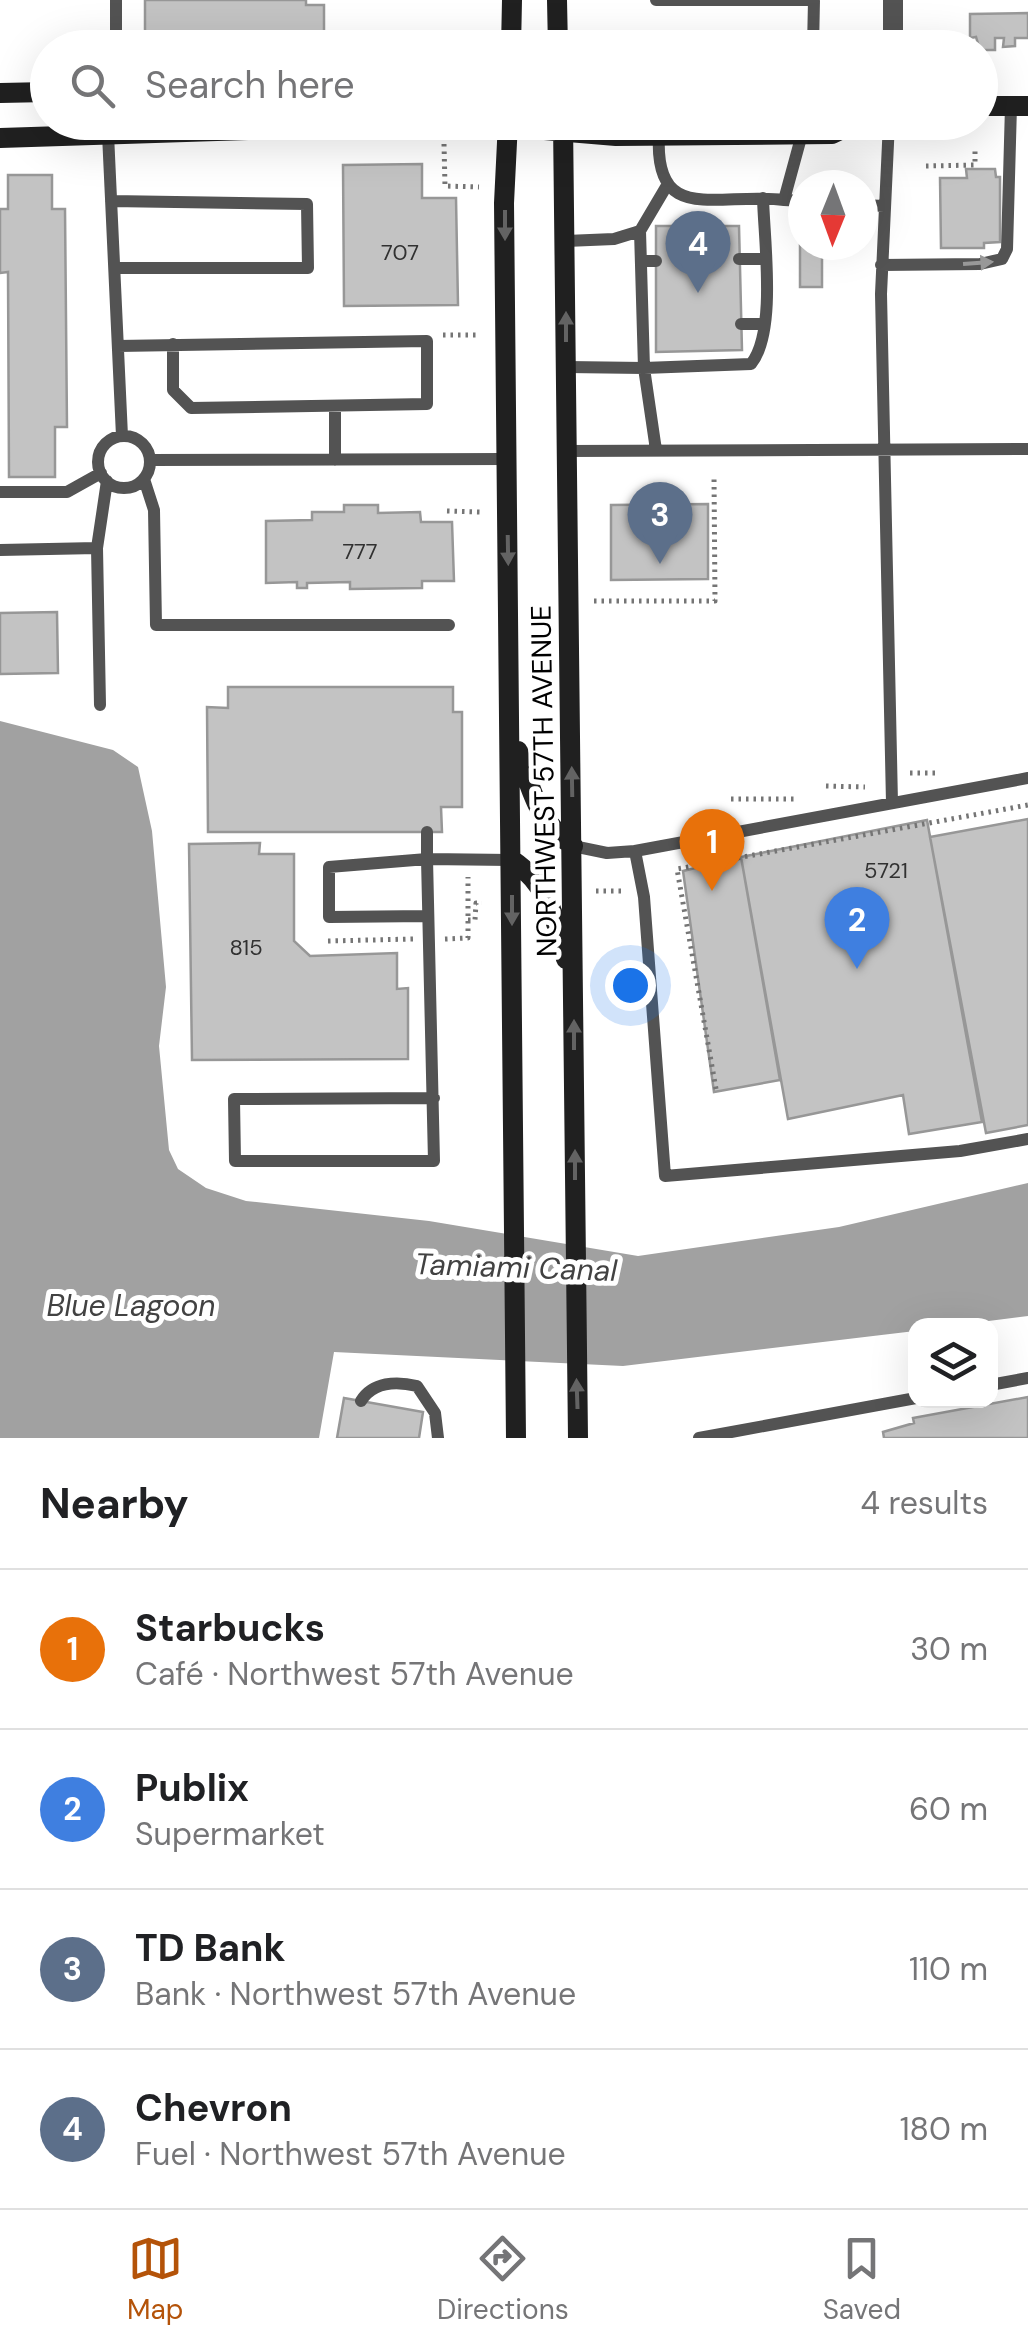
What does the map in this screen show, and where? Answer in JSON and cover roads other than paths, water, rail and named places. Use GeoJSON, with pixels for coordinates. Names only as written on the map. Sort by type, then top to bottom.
{"type":"FeatureCollection","features":[{"type":"Feature","properties":{"kind":"main road"},"geometry":{"type":"LineString","coordinates":[[512,0],[512,30]]}},
{"type":"Feature","properties":{"kind":"main road"},"geometry":{"type":"LineString","coordinates":[[556,0],[557,30]]}},
{"type":"Feature","properties":{"kind":"main road"},"geometry":{"type":"LineString","coordinates":[[0,94],[30,93]]}},
{"type":"Feature","properties":{"kind":"main road"},"geometry":{"type":"LineString","coordinates":[[0,138],[30,137]]}},
{"type":"Feature","properties":{"kind":"main road","name":"NORTHWEST 57TH AVENUE"},"geometry":{"type":"LineString","coordinates":[[508,140],[506,459],[516,1438]]}},
{"type":"Feature","properties":{"kind":"main road","name":"NORTHWEST 57TH AVENUE"},"geometry":{"type":"LineString","coordinates":[[563,140],[578,1438]]}},
{"type":"Feature","properties":{"kind":"main road"},"geometry":{"type":"LineString","coordinates":[[511,730],[537,810],[554,833],[573,846]]}},
{"type":"Feature","properties":{"kind":"main road"},"geometry":{"type":"LineString","coordinates":[[512,860],[534,874],[549,899],[574,985]]}},
{"type":"Feature","properties":{"kind":"street"},"geometry":{"type":"LineString","coordinates":[[893,0],[893,30]]}},
{"type":"Feature","properties":{"kind":"lane"},"geometry":{"type":"LineString","coordinates":[[116,0],[116,30]]}},
{"type":"Feature","properties":{"kind":"lane"},"geometry":{"type":"LineString","coordinates":[[656,0],[814,0],[813,30]]}},
{"type":"Feature","properties":{"kind":"lane"},"geometry":{"type":"LineString","coordinates":[[881,265],[980,264],[1002,259],[1008,249],[1020,106]]}},
{"type":"Feature","properties":{"kind":"lane"},"geometry":{"type":"LineString","coordinates":[[108,140],[122,436]]}},
{"type":"Feature","properties":{"kind":"lane"},"geometry":{"type":"LineString","coordinates":[[659,140],[657,165],[666,187],[683,197],[788,200]]}},
{"type":"Feature","properties":{"kind":"lane"},"geometry":{"type":"LineString","coordinates":[[784,200],[800,140]]}},
{"type":"Feature","properties":{"kind":"lane"},"geometry":{"type":"LineString","coordinates":[[888,140],[881,265],[892,803]]}},
{"type":"Feature","properties":{"kind":"lane"},"geometry":{"type":"LineString","coordinates":[[656,450],[644,368],[649,325],[640,231],[666,187]]}},
{"type":"Feature","properties":{"kind":"lane"},"geometry":{"type":"LineString","coordinates":[[567,368],[751,364],[760,352],[765,324],[763,198]]}},
{"type":"Feature","properties":{"kind":"lane"},"geometry":{"type":"LineString","coordinates":[[111,201],[307,204],[308,268],[115,268]]}},
{"type":"Feature","properties":{"kind":"lane"},"geometry":{"type":"LineString","coordinates":[[878,205],[884,206]]}},
{"type":"Feature","properties":{"kind":"lane"},"geometry":{"type":"LineString","coordinates":[[566,242],[614,239],[640,231]]}},
{"type":"Feature","properties":{"kind":"lane"},"geometry":{"type":"LineString","coordinates":[[739,259],[764,259]]}},
{"type":"Feature","properties":{"kind":"lane"},"geometry":{"type":"LineString","coordinates":[[641,261],[656,260]]}},
{"type":"Feature","properties":{"kind":"lane"},"geometry":{"type":"LineString","coordinates":[[741,324],[765,324]]}},
{"type":"Feature","properties":{"kind":"lane"},"geometry":{"type":"LineString","coordinates":[[118,346],[173,344],[427,341],[427,404],[191,408],[173,390],[173,344]]}},
{"type":"Feature","properties":{"kind":"lane"},"geometry":{"type":"LineString","coordinates":[[335,406],[336,460]]}},
{"type":"Feature","properties":{"kind":"lane"},"geometry":{"type":"LineString","coordinates":[[100,705],[97,548],[104,478],[101,449],[122,436],[138,440],[150,460],[144,478],[154,510],[156,626],[448,625]]}},
{"type":"Feature","properties":{"kind":"lane"},"geometry":{"type":"LineString","coordinates":[[567,451],[1028,449]]}},
{"type":"Feature","properties":{"kind":"lane"},"geometry":{"type":"LineString","coordinates":[[150,460],[506,459]]}},
{"type":"Feature","properties":{"kind":"lane"},"geometry":{"type":"LineString","coordinates":[[0,492],[67,492],[104,478],[122,488],[144,478]]}},
{"type":"Feature","properties":{"kind":"lane"},"geometry":{"type":"LineString","coordinates":[[0,550],[97,548]]}},
{"type":"Feature","properties":{"kind":"lane"},"geometry":{"type":"LineString","coordinates":[[573,846],[607,853],[635,851],[1028,778]]}},
{"type":"Feature","properties":{"kind":"lane"},"geometry":{"type":"LineString","coordinates":[[427,832],[434,1098],[434,1161],[235,1161],[234,1099],[434,1098]]}},
{"type":"Feature","properties":{"kind":"lane"},"geometry":{"type":"LineString","coordinates":[[635,851],[644,898],[665,1176],[960,1151],[1028,1139]]}},
{"type":"Feature","properties":{"kind":"lane"},"geometry":{"type":"LineString","coordinates":[[428,916],[330,917],[330,866],[427,858],[512,860]]}},
{"type":"Feature","properties":{"kind":"lane"},"geometry":{"type":"LineString","coordinates":[[998,1383],[1028,1378]]}},
{"type":"Feature","properties":{"kind":"lane"},"geometry":{"type":"LineString","coordinates":[[361,1401],[381,1385],[400,1382],[417,1386],[435,1413],[438,1438]]}},
{"type":"Feature","properties":{"kind":"lane"},"geometry":{"type":"LineString","coordinates":[[699,1438],[908,1399]]}},
{"type":"Feature","properties":{"kind":"water","name":"Blue Lagoon"},"geometry":{"type":"Polygon","coordinates":[[[0,721],[113,750],[138,767],[152,831],[166,987],[159,1046],[169,1150],[178,1169],[206,1188],[246,1201],[429,1221],[638,1256],[839,1227],[1028,1183],[1028,1316],[998,1320],[908,1318],[908,1332],[623,1366],[334,1352],[319,1438],[0,1438],[0,721]]]}},
{"type":"Feature","properties":{"kind":"place","name":"Chevron"},"geometry":{"type":"Point","coordinates":[698,293]}},
{"type":"Feature","properties":{"kind":"place","name":"TD Bank"},"geometry":{"type":"Point","coordinates":[660,564]}},
{"type":"Feature","properties":{"kind":"place","name":"Starbucks"},"geometry":{"type":"Point","coordinates":[712,891]}},
{"type":"Feature","properties":{"kind":"place","name":"Publix"},"geometry":{"type":"Point","coordinates":[857,969]}},
{"type":"Feature","properties":{"kind":"water label","name":"Tamiami Canal"},"geometry":{"type":"Point","coordinates":[516,1267]}}]}
